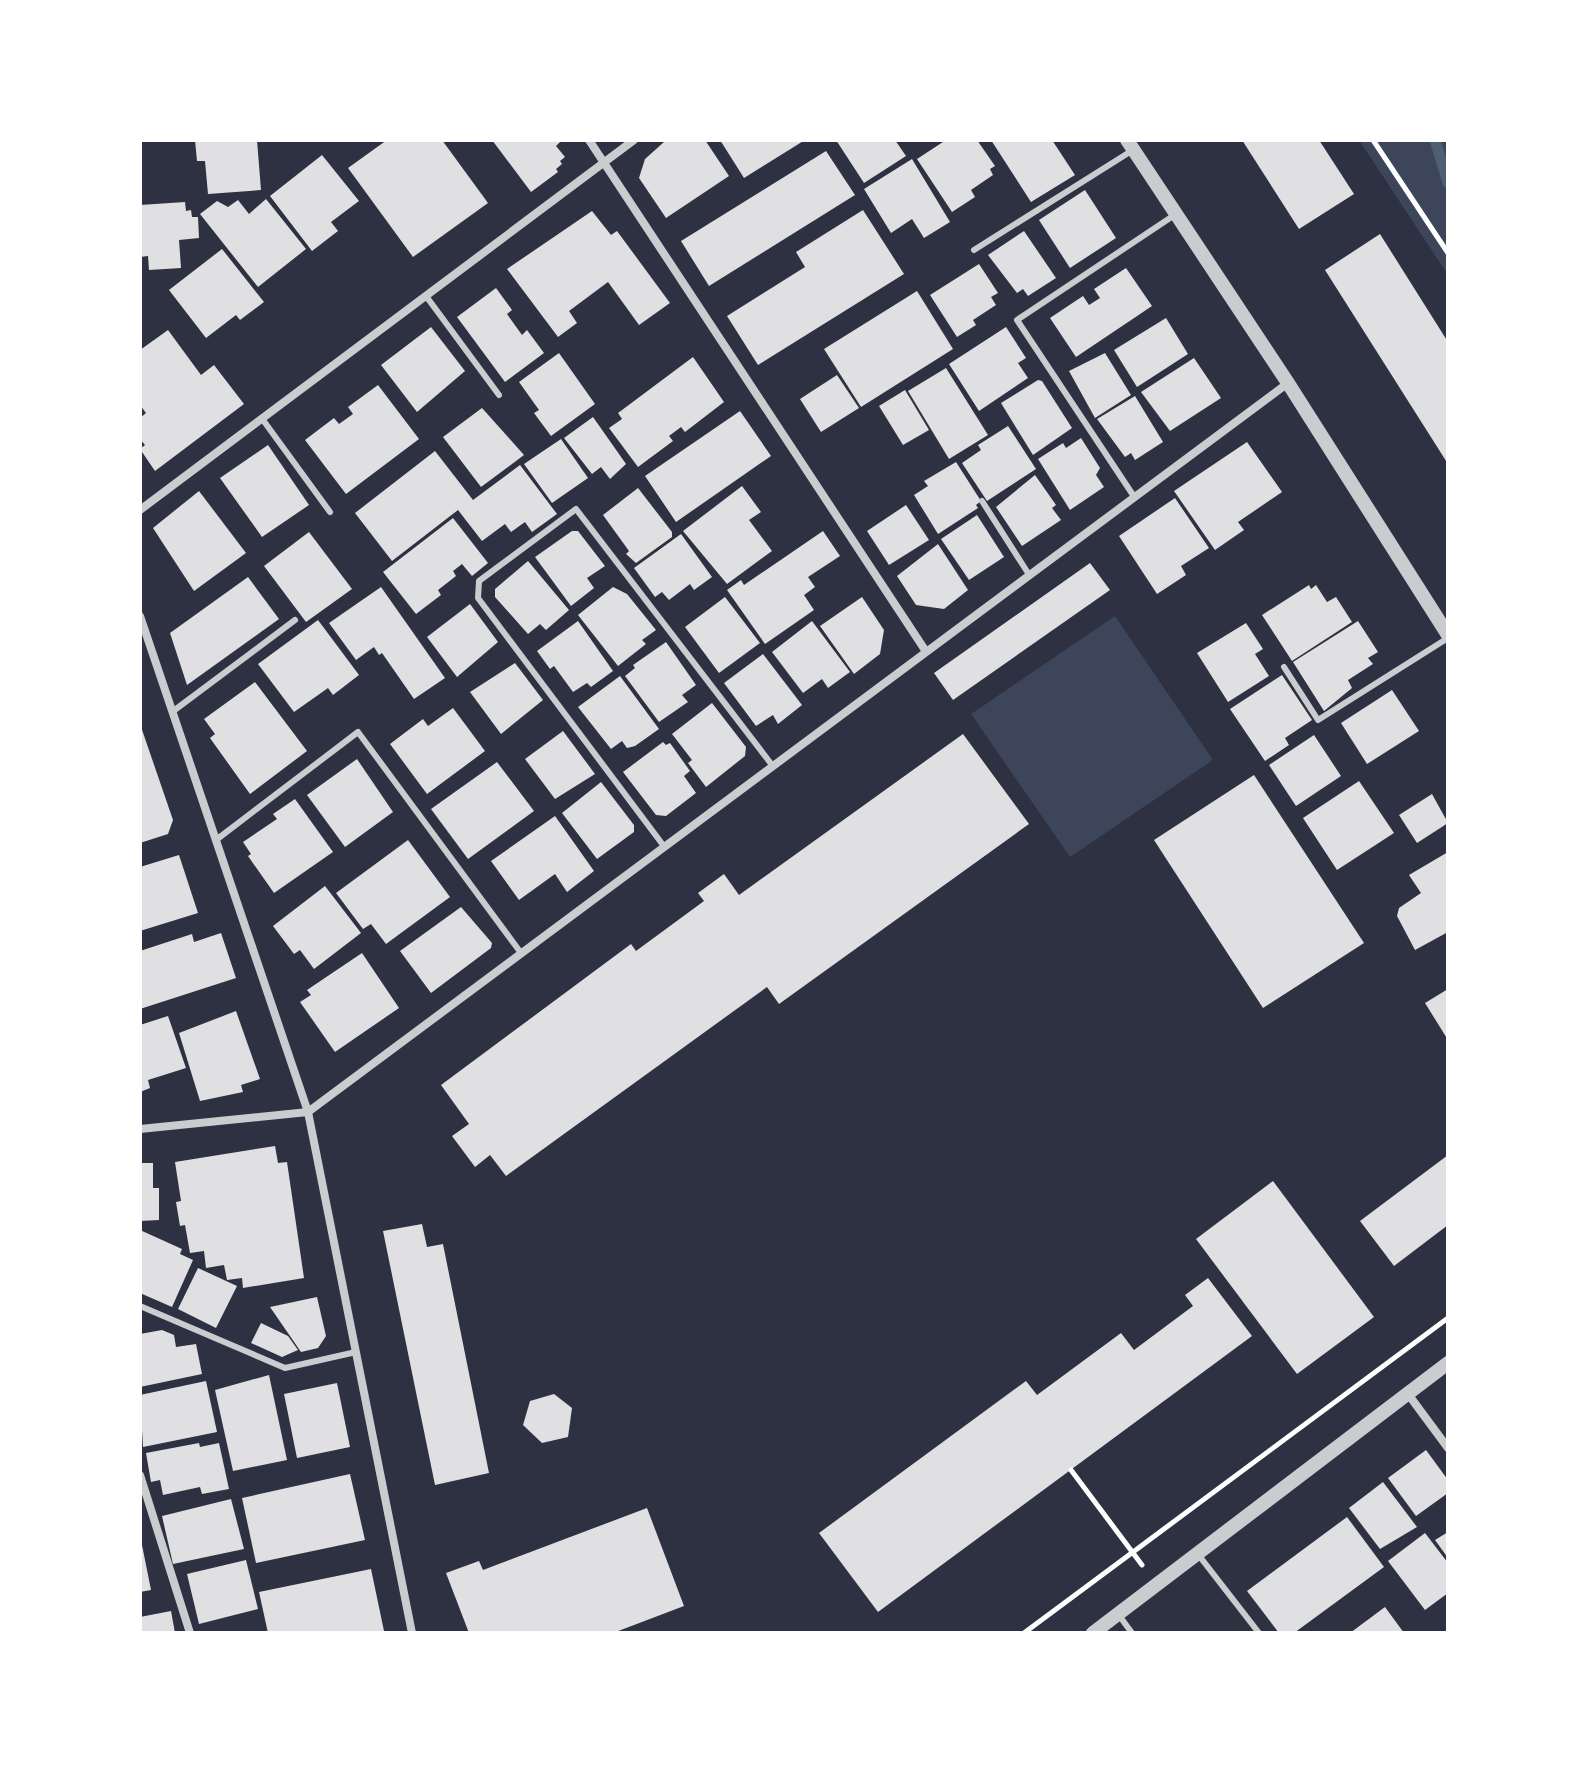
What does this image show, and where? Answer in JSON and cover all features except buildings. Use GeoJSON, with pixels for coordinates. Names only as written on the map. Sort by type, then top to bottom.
{"type":"FeatureCollection","features":[{"type":"Feature","properties":{"kind":"street"},"geometry":{"type":"LineString","coordinates":[[589,140],[925,650]]}},
{"type":"Feature","properties":{"kind":"street"},"geometry":{"type":"LineString","coordinates":[[140,510],[634,140]]}},
{"type":"Feature","properties":{"kind":"street"},"geometry":{"type":"LineString","coordinates":[[1130,145],[1288,383],[1448,636]]}},
{"type":"Feature","properties":{"kind":"street"},"geometry":{"type":"LineString","coordinates":[[140,1129],[308,1112],[1028,573],[1288,383]]}},
{"type":"Feature","properties":{"kind":"street"},"geometry":{"type":"LineString","coordinates":[[140,616],[308,1112],[412,1633]]}},
{"type":"Feature","properties":{"kind":"street"},"geometry":{"type":"LineString","coordinates":[[1093,1633],[1448,1363]]}},
{"type":"Feature","properties":{"kind":"street"},"geometry":{"type":"LineString","coordinates":[[1408,1394],[1448,1448]]}},
{"type":"Feature","properties":{"kind":"street"},"geometry":{"type":"LineString","coordinates":[[140,1475],[190,1633]]}},
{"type":"Feature","properties":{"kind":"lane"},"geometry":{"type":"LineString","coordinates":[[974,250],[1130,145]]}},
{"type":"Feature","properties":{"kind":"lane"},"geometry":{"type":"LineString","coordinates":[[1133,495],[1017,320],[1176,214]]}},
{"type":"Feature","properties":{"kind":"lane"},"geometry":{"type":"LineString","coordinates":[[426,296],[499,395]]}},
{"type":"Feature","properties":{"kind":"lane"},"geometry":{"type":"LineString","coordinates":[[263,420],[330,512]]}},
{"type":"Feature","properties":{"kind":"lane"},"geometry":{"type":"LineString","coordinates":[[982,501],[1028,573]]}},
{"type":"Feature","properties":{"kind":"lane"},"geometry":{"type":"LineString","coordinates":[[663,845],[478,598],[479,581],[576,509],[772,765]]}},
{"type":"Feature","properties":{"kind":"lane"},"geometry":{"type":"LineString","coordinates":[[172,712],[295,620]]}},
{"type":"Feature","properties":{"kind":"lane"},"geometry":{"type":"LineString","coordinates":[[1284,667],[1318,720],[1448,636]]}},
{"type":"Feature","properties":{"kind":"lane"},"geometry":{"type":"LineString","coordinates":[[216,840],[358,732],[521,953]]}},
{"type":"Feature","properties":{"kind":"lane"},"geometry":{"type":"LineString","coordinates":[[140,1306],[285,1368],[356,1352]]}},
{"type":"Feature","properties":{"kind":"lane"},"geometry":{"type":"LineString","coordinates":[[1197,1553],[1259,1633]]}},
{"type":"Feature","properties":{"kind":"lane"},"geometry":{"type":"LineString","coordinates":[[1118,1614],[1132,1633]]}},
{"type":"Feature","properties":{"kind":"path"},"geometry":{"type":"LineString","coordinates":[[1373,140],[1448,253]]}},
{"type":"Feature","properties":{"kind":"path"},"geometry":{"type":"LineString","coordinates":[[1024,1633],[1448,1318]]}},
{"type":"Feature","properties":{"kind":"path"},"geometry":{"type":"LineString","coordinates":[[1071,1470],[1156,1585]]}},
{"type":"Feature","properties":{"kind":"shaded area"},"geometry":{"type":"Polygon","coordinates":[[[1359,140],[1448,140],[1448,275],[1359,140]]]}},
{"type":"Feature","properties":{"kind":"shaded area"},"geometry":{"type":"Polygon","coordinates":[[[1115,616],[1213,760],[1070,857],[971,714],[1115,616]]]}},
{"type":"Feature","properties":{"kind":"waterway"},"geometry":{"type":"LineString","coordinates":[[1435,140],[1448,183]]}}]}
